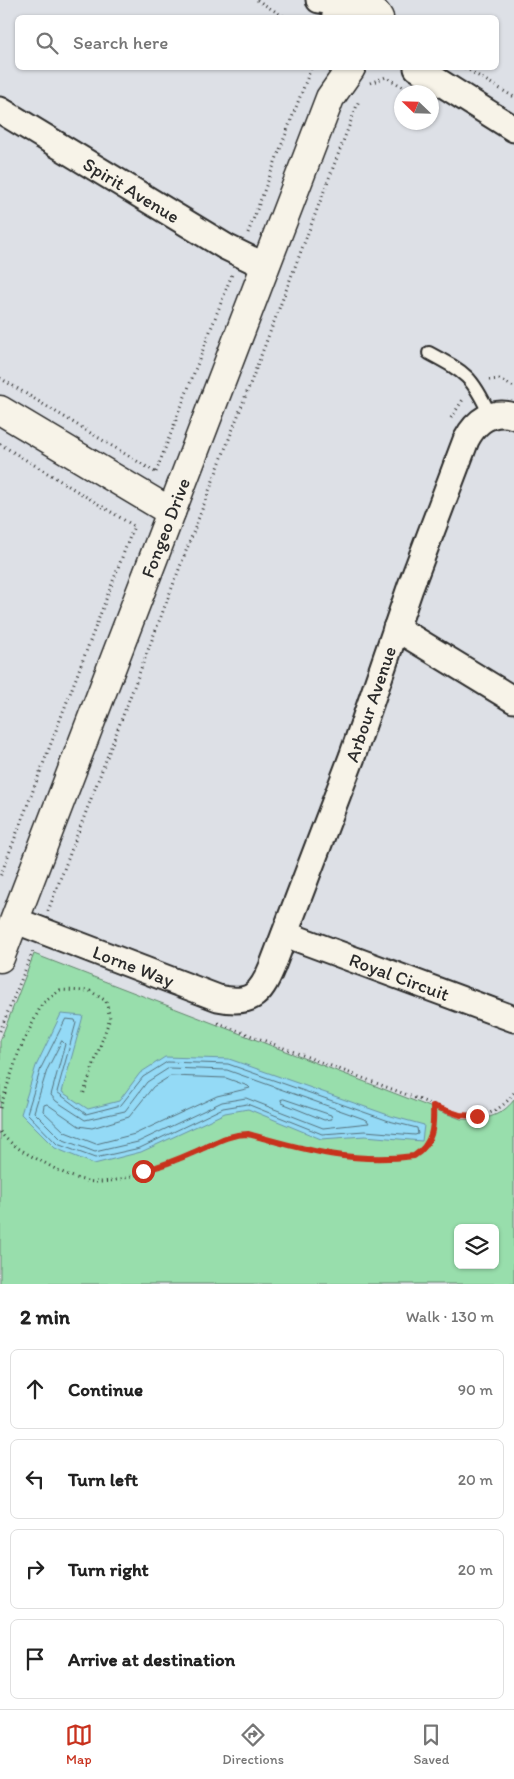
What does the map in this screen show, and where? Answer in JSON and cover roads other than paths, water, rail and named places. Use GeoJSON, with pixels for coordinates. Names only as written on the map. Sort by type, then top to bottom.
{"type":"FeatureCollection","features":[{"type":"Feature","properties":{"kind":"street"},"geometry":{"type":"LineString","coordinates":[[305,0],[320,15]]}},
{"type":"Feature","properties":{"kind":"street"},"geometry":{"type":"LineString","coordinates":[[319,0],[363,8]]}},
{"type":"Feature","properties":{"kind":"street","name":"Fongeo Drive"},"geometry":{"type":"LineString","coordinates":[[0,958],[330,98],[334,70]]}},
{"type":"Feature","properties":{"kind":"street"},"geometry":{"type":"LineString","coordinates":[[420,70],[514,129]]}},
{"type":"Feature","properties":{"kind":"street","name":"Fongeo Drive"},"geometry":{"type":"LineString","coordinates":[[330,98],[358,76]]}},
{"type":"Feature","properties":{"kind":"street","name":"Spirit Avenue"},"geometry":{"type":"LineString","coordinates":[[0,110],[226,247],[265,266]]}},
{"type":"Feature","properties":{"kind":"street"},"geometry":{"type":"LineString","coordinates":[[0,410],[171,512]]}},
{"type":"Feature","properties":{"kind":"street","name":"Arbour Avenue"},"geometry":{"type":"LineString","coordinates":[[253,997],[265,984],[285,934],[356,748],[396,628],[466,440],[472,430],[502,416]]}},
{"type":"Feature","properties":{"kind":"street"},"geometry":{"type":"LineString","coordinates":[[396,628],[514,700]]}},
{"type":"Feature","properties":{"kind":"street","name":"Lorne Way"},"geometry":{"type":"LineString","coordinates":[[14,920],[218,998],[234,1002],[253,997]]}},
{"type":"Feature","properties":{"kind":"street","name":"Royal Circuit"},"geometry":{"type":"LineString","coordinates":[[285,934],[514,1019]]}},
{"type":"Feature","properties":{"kind":"lane"},"geometry":{"type":"LineString","coordinates":[[429,353],[462,371],[502,416]]}},
{"type":"Feature","properties":{"kind":"water"},"geometry":{"type":"Polygon","coordinates":[[[61,1014],[83,1016],[62,1092],[88,1109],[119,1101],[140,1073],[165,1057],[229,1059],[391,1116],[424,1125],[422,1141],[365,1136],[321,1139],[248,1109],[225,1113],[141,1152],[94,1164],[55,1148],[21,1114],[36,1066],[61,1014]]]}}]}
